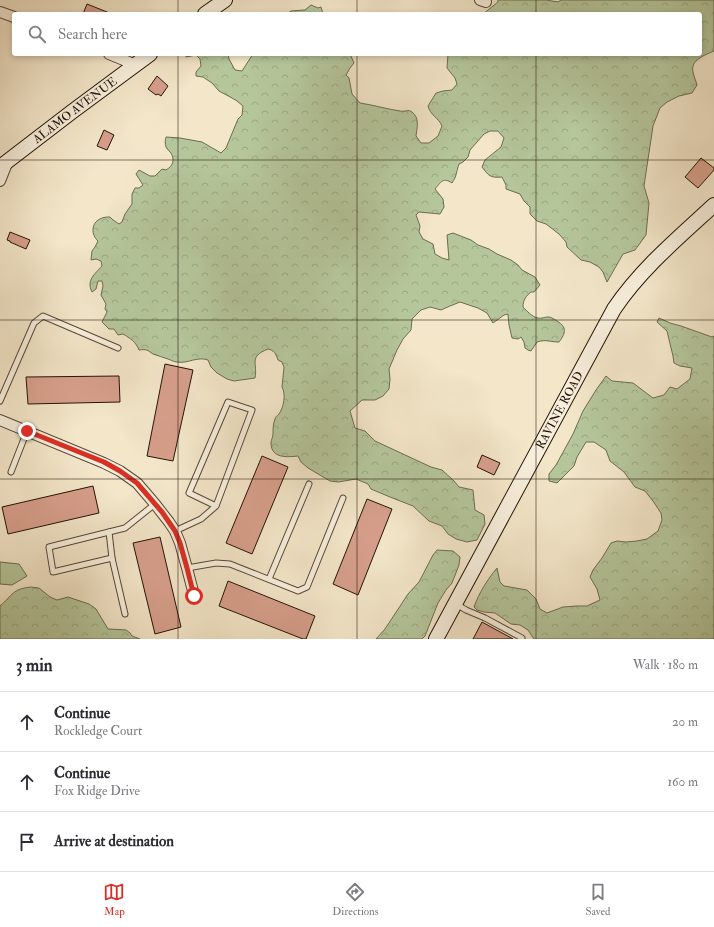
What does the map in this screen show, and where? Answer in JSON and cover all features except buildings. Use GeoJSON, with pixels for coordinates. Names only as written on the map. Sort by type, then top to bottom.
{"type":"FeatureCollection","features":[{"type":"Feature","properties":{"kind":"street"},"geometry":{"type":"LineString","coordinates":[[209,12],[225,0]]}},
{"type":"Feature","properties":{"kind":"street"},"geometry":{"type":"LineString","coordinates":[[0,12],[12,16]]}},
{"type":"Feature","properties":{"kind":"street"},"geometry":{"type":"LineString","coordinates":[[114,56],[136,65]]}},
{"type":"Feature","properties":{"kind":"street","name":"ALAMO AVENUE"},"geometry":{"type":"LineString","coordinates":[[4,164],[147,56]]}},
{"type":"Feature","properties":{"kind":"street"},"geometry":{"type":"LineString","coordinates":[[0,181],[4,164]]}},
{"type":"Feature","properties":{"kind":"street","name":"RAVINE ROAD"},"geometry":{"type":"LineString","coordinates":[[436,639],[614,309],[624,294],[644,271],[714,205]]}},
{"type":"Feature","properties":{"kind":"street"},"geometry":{"type":"LineString","coordinates":[[0,420],[104,462],[137,483],[175,531],[180,543],[194,596]]}},
{"type":"Feature","properties":{"kind":"lane"},"geometry":{"type":"LineString","coordinates":[[0,401],[34,323],[42,316],[118,348]]}},
{"type":"Feature","properties":{"kind":"lane"},"geometry":{"type":"LineString","coordinates":[[175,531],[201,519],[216,506],[252,410],[228,402],[189,493],[216,506]]}},
{"type":"Feature","properties":{"kind":"lane"},"geometry":{"type":"LineString","coordinates":[[11,472],[27,431]]}},
{"type":"Feature","properties":{"kind":"lane"},"geometry":{"type":"LineString","coordinates":[[269,579],[309,484]]}},
{"type":"Feature","properties":{"kind":"lane"},"geometry":{"type":"LineString","coordinates":[[187,568],[216,563],[230,564],[298,591],[307,587],[343,498]]}},
{"type":"Feature","properties":{"kind":"lane"},"geometry":{"type":"LineString","coordinates":[[112,558],[53,572],[49,547],[125,528],[155,504]]}},
{"type":"Feature","properties":{"kind":"lane"},"geometry":{"type":"LineString","coordinates":[[109,532],[112,558],[125,614]]}},
{"type":"Feature","properties":{"kind":"lane"},"geometry":{"type":"LineString","coordinates":[[455,604],[522,638]]}},
{"type":"Feature","properties":{"kind":"green space"},"geometry":{"type":"Polygon","coordinates":[[[498,0],[546,0],[558,2],[561,0],[714,0],[714,51],[699,58],[694,64],[693,72],[697,85],[692,93],[679,96],[667,102],[660,108],[653,126],[644,186],[649,203],[646,235],[635,250],[623,254],[607,282],[599,267],[590,262],[581,260],[567,247],[566,242],[559,234],[546,224],[537,221],[530,214],[530,207],[520,194],[506,189],[506,185],[502,177],[490,176],[482,167],[485,160],[501,147],[504,138],[498,131],[490,131],[484,134],[470,150],[468,157],[459,164],[456,176],[452,183],[444,180],[435,189],[443,199],[444,207],[440,214],[419,212],[416,215],[420,226],[419,232],[423,239],[433,244],[435,254],[442,258],[449,260],[447,235],[453,233],[471,240],[478,245],[511,260],[522,270],[535,277],[540,285],[534,292],[531,292],[526,297],[523,307],[530,314],[536,317],[549,317],[554,319],[564,328],[563,336],[559,342],[540,341],[537,342],[531,351],[525,348],[521,337],[518,339],[512,338],[508,314],[504,315],[493,323],[487,313],[478,308],[460,302],[441,310],[430,307],[421,310],[412,319],[411,330],[403,339],[389,369],[389,389],[383,396],[375,400],[362,400],[350,411],[355,428],[365,431],[375,441],[431,467],[442,470],[459,487],[473,490],[475,510],[484,515],[485,524],[477,540],[467,542],[456,539],[448,534],[442,526],[429,521],[413,506],[371,489],[368,484],[356,479],[338,482],[330,481],[308,468],[301,462],[298,456],[281,456],[274,452],[271,442],[274,421],[281,411],[284,400],[282,387],[284,367],[282,362],[278,360],[276,354],[272,350],[268,349],[262,352],[256,358],[255,378],[234,381],[217,373],[211,367],[208,360],[200,359],[175,362],[153,354],[147,350],[139,350],[134,342],[128,337],[123,334],[118,335],[114,329],[109,329],[102,322],[107,312],[105,309],[106,304],[101,295],[103,286],[102,281],[98,281],[96,289],[92,292],[90,288],[92,278],[102,266],[101,261],[96,259],[91,260],[92,251],[98,241],[93,232],[95,223],[104,217],[110,217],[119,224],[122,222],[125,214],[132,204],[132,194],[135,188],[139,188],[143,185],[136,174],[139,170],[150,176],[155,176],[162,169],[166,170],[172,165],[173,158],[166,147],[166,137],[202,142],[221,153],[226,148],[238,119],[242,115],[243,106],[219,91],[212,83],[203,77],[196,76],[196,72],[201,66],[200,59],[197,56],[228,56],[235,70],[242,71],[252,56],[351,56],[354,63],[346,75],[349,78],[352,94],[360,103],[400,111],[411,111],[415,114],[417,120],[416,136],[421,143],[429,143],[438,136],[442,126],[428,106],[436,93],[452,90],[457,84],[455,78],[447,68],[448,56],[702,56],[702,12],[486,12],[498,2],[498,0]]]}},
{"type":"Feature","properties":{"kind":"green space"},"geometry":{"type":"Polygon","coordinates":[[[311,5],[318,8],[321,7],[322,12],[290,12],[305,10],[311,5]]]}},
{"type":"Feature","properties":{"kind":"green space"},"geometry":{"type":"Polygon","coordinates":[[[659,318],[712,337],[714,336],[714,639],[534,639],[528,630],[520,625],[511,624],[495,613],[477,610],[474,607],[478,597],[497,568],[500,582],[504,586],[527,590],[536,599],[540,609],[547,613],[563,607],[587,606],[600,600],[597,589],[590,577],[611,543],[617,541],[626,542],[647,539],[658,531],[662,520],[661,513],[653,501],[645,491],[635,487],[624,472],[610,461],[606,450],[594,442],[586,442],[577,457],[574,466],[557,483],[549,481],[549,474],[556,465],[573,434],[583,411],[606,376],[612,381],[633,383],[653,398],[664,395],[670,387],[677,389],[690,379],[692,368],[680,366],[674,363],[667,331],[657,322],[659,318]]]}},
{"type":"Feature","properties":{"kind":"green space"},"geometry":{"type":"Polygon","coordinates":[[[437,550],[453,551],[460,557],[459,565],[452,583],[438,603],[425,636],[422,639],[376,639],[385,629],[408,594],[419,582],[437,550]]]}},
{"type":"Feature","properties":{"kind":"green space"},"geometry":{"type":"Polygon","coordinates":[[[0,562],[19,564],[27,576],[12,585],[0,584],[0,562]]]}},
{"type":"Feature","properties":{"kind":"green space"},"geometry":{"type":"Polygon","coordinates":[[[31,587],[39,588],[50,597],[57,600],[68,597],[89,604],[96,609],[108,629],[126,630],[132,636],[140,639],[0,639],[0,606],[16,591],[31,587]]]}},
{"type":"Feature","properties":{"kind":"route"},"geometry":{"type":"LineString","coordinates":[[27,431],[104,462],[137,483],[162,512],[175,531],[180,543],[194,596]]}}]}
